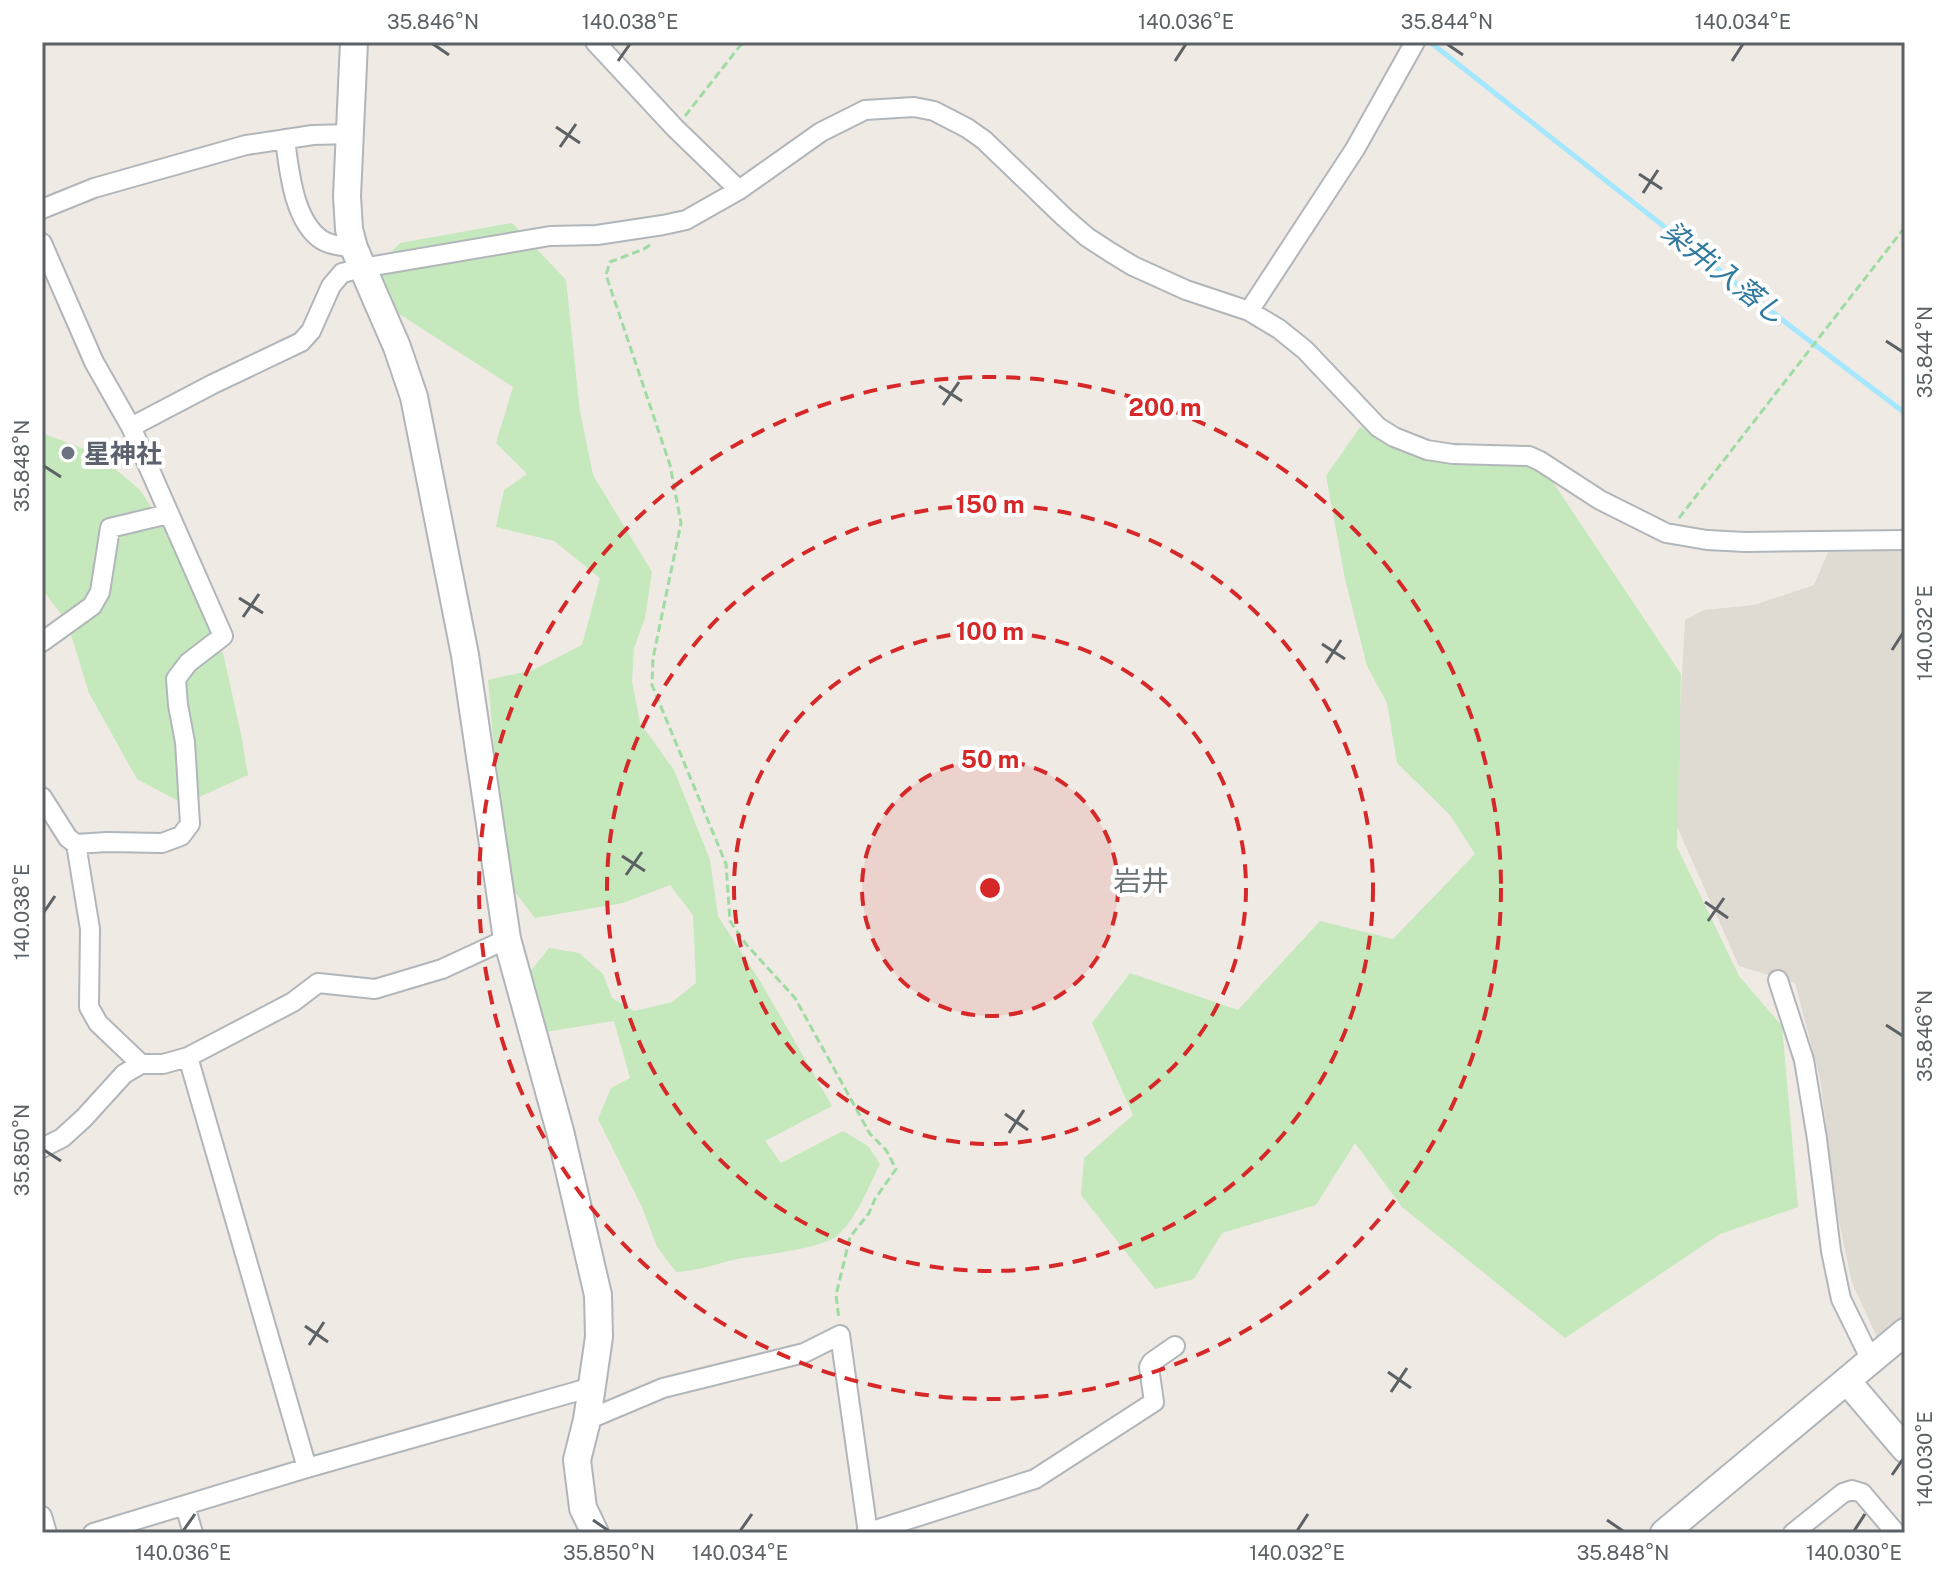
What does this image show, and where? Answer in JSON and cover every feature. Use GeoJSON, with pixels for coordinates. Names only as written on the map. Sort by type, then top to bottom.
{"type":"FeatureCollection","features":[{"type":"Feature","properties":{"kind":"street"},"geometry":{"type":"LineString","coordinates":[[354,42],[347,196],[349,229],[414,397],[465,655],[507,939],[560,1131],[598,1295],[599,1337],[587,1420],[577,1460],[583,1508],[595,1533]]}},
{"type":"Feature","properties":{"kind":"street"},"geometry":{"type":"LineString","coordinates":[[595,42],[675,128],[739,190]]}},
{"type":"Feature","properties":{"kind":"street"},"geometry":{"type":"LineString","coordinates":[[1249,311],[1355,149],[1414,45]]}},
{"type":"Feature","properties":{"kind":"street"},"geometry":{"type":"LineString","coordinates":[[285,139],[296,197],[310,230],[326,243],[358,258],[550,236],[597,235],[686,220],[739,190],[821,132],[865,110],[914,107],[934,111],[984,140],[1064,217],[1110,252],[1186,290],[1249,311],[1279,329],[1305,350],[1378,427],[1394,437],[1427,450],[1453,454],[1529,456],[1600,500],[1666,533],[1745,542],[1905,540]]}},
{"type":"Feature","properties":{"kind":"street"},"geometry":{"type":"LineString","coordinates":[[42,209],[94,188],[246,145],[313,135],[351,134]]}},
{"type":"Feature","properties":{"kind":"street"},"geometry":{"type":"LineString","coordinates":[[42,243],[94,362],[131,427],[223,636],[188,663],[176,679],[185,742],[190,824],[181,836],[162,843],[76,844],[68,838],[42,797]]}},
{"type":"Feature","properties":{"kind":"street"},"geometry":{"type":"LineString","coordinates":[[131,427],[301,342],[311,331],[331,286],[358,258]]}},
{"type":"Feature","properties":{"kind":"street"},"geometry":{"type":"LineString","coordinates":[[42,642],[92,606],[100,592],[110,528],[168,514]]}},
{"type":"Feature","properties":{"kind":"street"},"geometry":{"type":"LineString","coordinates":[[76,844],[90,929],[89,1007],[98,1023],[141,1064]]}},
{"type":"Feature","properties":{"kind":"street"},"geometry":{"type":"LineString","coordinates":[[42,1148],[62,1138],[124,1074],[141,1064],[163,1064],[188,1057],[293,1002],[318,983],[375,989],[442,969],[507,939]]}},
{"type":"Feature","properties":{"kind":"street"},"geometry":{"type":"LineString","coordinates":[[1778,980],[1804,1060],[1831,1251],[1841,1299],[1871,1360]]}},
{"type":"Feature","properties":{"kind":"street"},"geometry":{"type":"LineString","coordinates":[[188,1057],[307,1468]]}},
{"type":"Feature","properties":{"kind":"street"},"geometry":{"type":"LineString","coordinates":[[1664,1533],[1905,1332]]}},
{"type":"Feature","properties":{"kind":"street"},"geometry":{"type":"LineString","coordinates":[[587,1420],[663,1388],[804,1353],[840,1335],[867,1533],[1035,1479],[1154,1402],[1149,1367],[1175,1346]]}},
{"type":"Feature","properties":{"kind":"street"},"geometry":{"type":"LineString","coordinates":[[1847,1381],[1905,1449]]}},
{"type":"Feature","properties":{"kind":"street"},"geometry":{"type":"LineString","coordinates":[[93,1533],[592,1387]]}},
{"type":"Feature","properties":{"kind":"street"},"geometry":{"type":"LineString","coordinates":[[1793,1533],[1843,1493],[1852,1490],[1862,1493],[1896,1533]]}},
{"type":"Feature","properties":{"kind":"street"},"geometry":{"type":"LineString","coordinates":[[185,1506],[193,1533]]}},
{"type":"Feature","properties":{"kind":"street"},"geometry":{"type":"LineString","coordinates":[[42,1516],[47,1533]]}},
{"type":"Feature","properties":{"kind":"path"},"geometry":{"type":"LineString","coordinates":[[675,128],[743,42]]}},
{"type":"Feature","properties":{"kind":"path"},"geometry":{"type":"LineString","coordinates":[[1666,533],[1905,227]]}},
{"type":"Feature","properties":{"kind":"path"},"geometry":{"type":"LineString","coordinates":[[655,242],[610,262],[606,275],[670,465],[681,523],[653,658],[652,685],[726,864],[730,921],[745,943],[795,998],[870,1134],[886,1150],[896,1169],[850,1237],[836,1295],[840,1335]]}},
{"type":"Feature","properties":{"kind":"shaded area"},"geometry":{"type":"Polygon","coordinates":[[[1905,551],[1905,1314],[1877,1337],[1852,1283],[1837,1212],[1820,1078],[1795,983],[1739,966],[1674,820],[1685,620],[1704,610],[1754,605],[1814,585],[1828,552],[1905,551]]]}},
{"type":"Feature","properties":{"kind":"green space"},"geometry":{"type":"Polygon","coordinates":[[[512,223],[566,280],[580,412],[593,475],[652,572],[645,618],[634,648],[632,681],[640,723],[674,770],[710,860],[718,916],[763,986],[832,1106],[765,1141],[781,1163],[843,1131],[868,1146],[880,1164],[846,1227],[820,1244],[676,1272],[657,1247],[642,1207],[598,1119],[611,1088],[630,1078],[614,1021],[545,1032],[529,973],[549,948],[579,953],[603,974],[612,998],[634,1011],[672,1002],[696,983],[693,915],[670,885],[623,903],[535,918],[511,887],[488,680],[533,670],[582,645],[600,578],[554,541],[496,527],[504,490],[527,474],[496,443],[513,387],[393,310],[377,267],[400,243],[512,223]]]}},
{"type":"Feature","properties":{"kind":"green space"},"geometry":{"type":"Polygon","coordinates":[[[1360,427],[1427,461],[1529,464],[1548,475],[1681,674],[1677,847],[1739,976],[1782,1026],[1798,1207],[1720,1234],[1565,1338],[1402,1207],[1355,1143],[1316,1205],[1222,1233],[1194,1279],[1155,1289],[1081,1195],[1084,1158],[1133,1115],[1092,1023],[1130,973],[1238,1010],[1320,921],[1393,939],[1475,854],[1450,815],[1397,763],[1387,703],[1367,666],[1345,579],[1326,476],[1360,427]]]}},
{"type":"Feature","properties":{"kind":"green space"},"geometry":{"type":"Polygon","coordinates":[[[42,433],[98,454],[140,490],[189,563],[224,657],[248,775],[184,804],[137,779],[89,693],[67,622],[42,589],[42,433]]]}},
{"type":"Feature","properties":{"kind":"waterway","name":"染井i入落し"},"geometry":{"type":"LineString","coordinates":[[1430,42],[1905,413]]}},
{"type":"Feature","properties":{"kind":"place","name":"星神社"},"geometry":{"type":"Point","coordinates":[68,453]}},
{"type":"Feature","properties":{"kind":"district","name":"岩井"},"geometry":{"type":"Point","coordinates":[1141,880]}}]}
